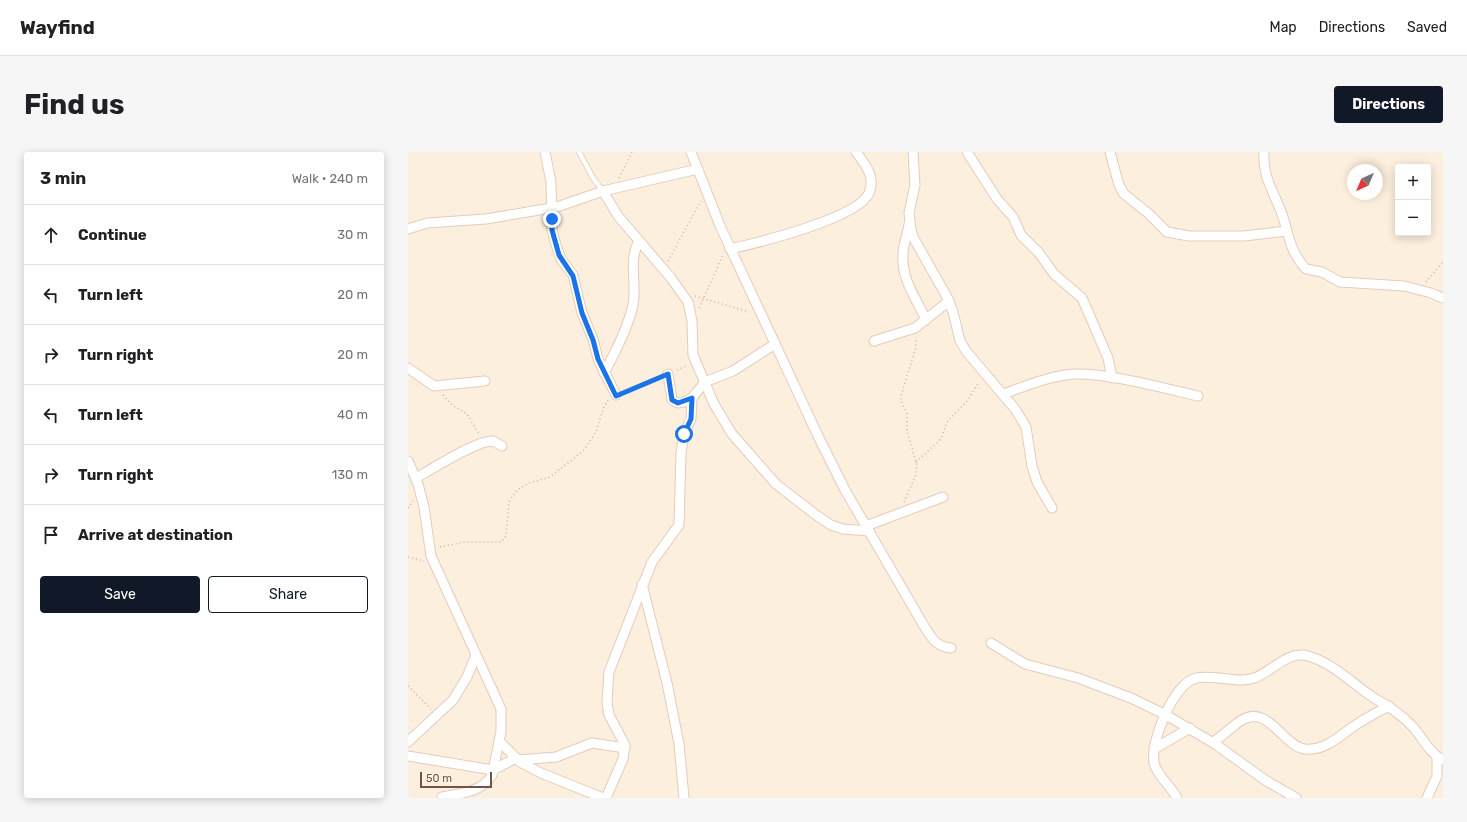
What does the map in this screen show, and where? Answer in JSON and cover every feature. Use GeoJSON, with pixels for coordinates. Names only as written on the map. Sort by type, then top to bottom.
{"type":"FeatureCollection","features":[{"type":"Feature","properties":{"kind":"street"},"geometry":{"type":"LineString","coordinates":[[545,152],[551,182],[552,230],[556,245],[559,255],[576,282],[582,313],[604,373],[616,396]]}},
{"type":"Feature","properties":{"kind":"street"},"geometry":{"type":"LineString","coordinates":[[691,152],[729,247],[816,431],[867,529],[930,634],[942,647],[951,648]]}},
{"type":"Feature","properties":{"kind":"street"},"geometry":{"type":"LineString","coordinates":[[729,247],[799,231],[841,214],[864,201],[871,187],[871,174],[856,152]]}},
{"type":"Feature","properties":{"kind":"street"},"geometry":{"type":"LineString","coordinates":[[913,152],[916,185],[903,254],[903,270],[906,282],[926,320]]}},
{"type":"Feature","properties":{"kind":"street"},"geometry":{"type":"LineString","coordinates":[[967,152],[997,199],[1013,217],[1021,235],[1039,253],[1054,274],[1082,298],[1108,358],[1112,378]]}},
{"type":"Feature","properties":{"kind":"street"},"geometry":{"type":"LineString","coordinates":[[1110,152],[1119,185],[1124,194],[1149,214],[1167,232],[1190,236],[1244,236],[1286,231]]}},
{"type":"Feature","properties":{"kind":"street"},"geometry":{"type":"LineString","coordinates":[[1264,152],[1265,173],[1283,217],[1293,252],[1309,271],[1322,272],[1340,282],[1404,286],[1443,298]]}},
{"type":"Feature","properties":{"kind":"street"},"geometry":{"type":"LineString","coordinates":[[408,229],[427,223],[486,219],[552,207],[607,190],[698,169]]}},
{"type":"Feature","properties":{"kind":"street"},"geometry":{"type":"LineString","coordinates":[[607,190],[618,216],[683,293],[691,312],[692,348],[695,361],[714,404],[732,434],[776,484],[831,525],[844,529],[867,529],[900,513],[944,497]]}},
{"type":"Feature","properties":{"kind":"street"},"geometry":{"type":"LineString","coordinates":[[910,221],[913,237],[949,301],[960,341],[972,360],[1003,394],[1026,427],[1032,466],[1037,482],[1052,508]]}},
{"type":"Feature","properties":{"kind":"street"},"geometry":{"type":"LineString","coordinates":[[604,373],[631,311],[634,291],[633,254],[639,241]]}},
{"type":"Feature","properties":{"kind":"street"},"geometry":{"type":"LineString","coordinates":[[874,341],[915,328],[949,301]]}},
{"type":"Feature","properties":{"kind":"street"},"geometry":{"type":"LineString","coordinates":[[668,374],[672,400],[678,403],[692,398],[705,382],[733,371],[775,344]]}},
{"type":"Feature","properties":{"kind":"street"},"geometry":{"type":"LineString","coordinates":[[408,368],[427,383],[439,386],[485,381]]}},
{"type":"Feature","properties":{"kind":"street"},"geometry":{"type":"LineString","coordinates":[[1003,394],[1039,381],[1074,374],[1112,378],[1161,387],[1198,396]]}},
{"type":"Feature","properties":{"kind":"street"},"geometry":{"type":"LineString","coordinates":[[606,798],[623,759],[625,748],[622,739],[615,729],[608,709],[609,672],[642,584],[652,562],[679,525],[680,453],[684,434],[691,419],[692,398]]}},
{"type":"Feature","properties":{"kind":"street"},"geometry":{"type":"LineString","coordinates":[[416,478],[460,453],[483,443],[493,441],[502,446]]}},
{"type":"Feature","properties":{"kind":"street"},"geometry":{"type":"LineString","coordinates":[[408,461],[416,478],[424,507],[431,556],[453,600],[501,709],[502,721],[499,741],[493,770],[489,779],[479,788],[442,797]]}},
{"type":"Feature","properties":{"kind":"street"},"geometry":{"type":"LineString","coordinates":[[642,584],[667,683],[679,744],[684,798]]}},
{"type":"Feature","properties":{"kind":"street"},"geometry":{"type":"LineString","coordinates":[[991,643],[1025,664],[1078,678],[1166,714],[1213,742],[1265,780],[1296,798]]}},
{"type":"Feature","properties":{"kind":"street"},"geometry":{"type":"LineString","coordinates":[[408,742],[457,694],[467,677],[476,655]]}},
{"type":"Feature","properties":{"kind":"street"},"geometry":{"type":"LineString","coordinates":[[1177,798],[1154,763],[1154,749],[1157,734],[1166,714],[1181,688],[1190,680],[1205,676],[1252,679],[1286,660],[1306,655],[1330,666],[1375,698],[1389,706],[1413,727],[1440,758],[1437,776],[1427,798]]}},
{"type":"Feature","properties":{"kind":"street"},"geometry":{"type":"LineString","coordinates":[[1213,742],[1242,720],[1255,716],[1261,717],[1271,724],[1296,745],[1304,749],[1316,748],[1338,740],[1354,726],[1389,706]]}},
{"type":"Feature","properties":{"kind":"street"},"geometry":{"type":"LineString","coordinates":[[1154,749],[1190,728]]}},
{"type":"Feature","properties":{"kind":"street"},"geometry":{"type":"LineString","coordinates":[[499,741],[517,759],[541,773],[603,798]]}},
{"type":"Feature","properties":{"kind":"street"},"geometry":{"type":"LineString","coordinates":[[408,756],[493,770],[517,759],[556,757],[592,742],[625,748]]}},
{"type":"Feature","properties":{"kind":"lane"},"geometry":{"type":"LineString","coordinates":[[579,152],[593,178],[607,190]]}},
{"type":"Feature","properties":{"kind":"path"},"geometry":{"type":"LineString","coordinates":[[607,190],[627,164],[632,152]]}},
{"type":"Feature","properties":{"kind":"path"},"geometry":{"type":"LineString","coordinates":[[663,269],[693,214],[707,193]]}},
{"type":"Feature","properties":{"kind":"path"},"geometry":{"type":"LineString","coordinates":[[703,298],[729,247]]}},
{"type":"Feature","properties":{"kind":"path"},"geometry":{"type":"LineString","coordinates":[[1420,290],[1443,262]]}},
{"type":"Feature","properties":{"kind":"path"},"geometry":{"type":"LineString","coordinates":[[683,293],[761,314]]}},
{"type":"Feature","properties":{"kind":"path"},"geometry":{"type":"LineString","coordinates":[[900,513],[915,477],[916,462],[907,431],[907,414],[901,402],[916,347],[915,328]]}},
{"type":"Feature","properties":{"kind":"path"},"geometry":{"type":"LineString","coordinates":[[408,557],[425,561],[444,545],[501,542],[506,532],[509,502],[517,490],[529,483],[550,477],[584,450],[596,432],[606,402],[616,396],[695,361]]}},
{"type":"Feature","properties":{"kind":"path"},"geometry":{"type":"LineString","coordinates":[[916,462],[941,439],[947,422],[967,401],[984,373]]}},
{"type":"Feature","properties":{"kind":"path"},"geometry":{"type":"LineString","coordinates":[[439,386],[447,400],[470,418],[483,443]]}},
{"type":"Feature","properties":{"kind":"path"},"geometry":{"type":"LineString","coordinates":[[408,686],[436,716]]}},
{"type":"Feature","properties":{"kind":"route"},"geometry":{"type":"LineString","coordinates":[[552,219],[552,230],[559,255],[576,282],[582,313],[593,340],[598,359],[616,396],[668,374],[670,395],[674,402],[684,402],[692,398],[691,419],[684,434]]}}]}
